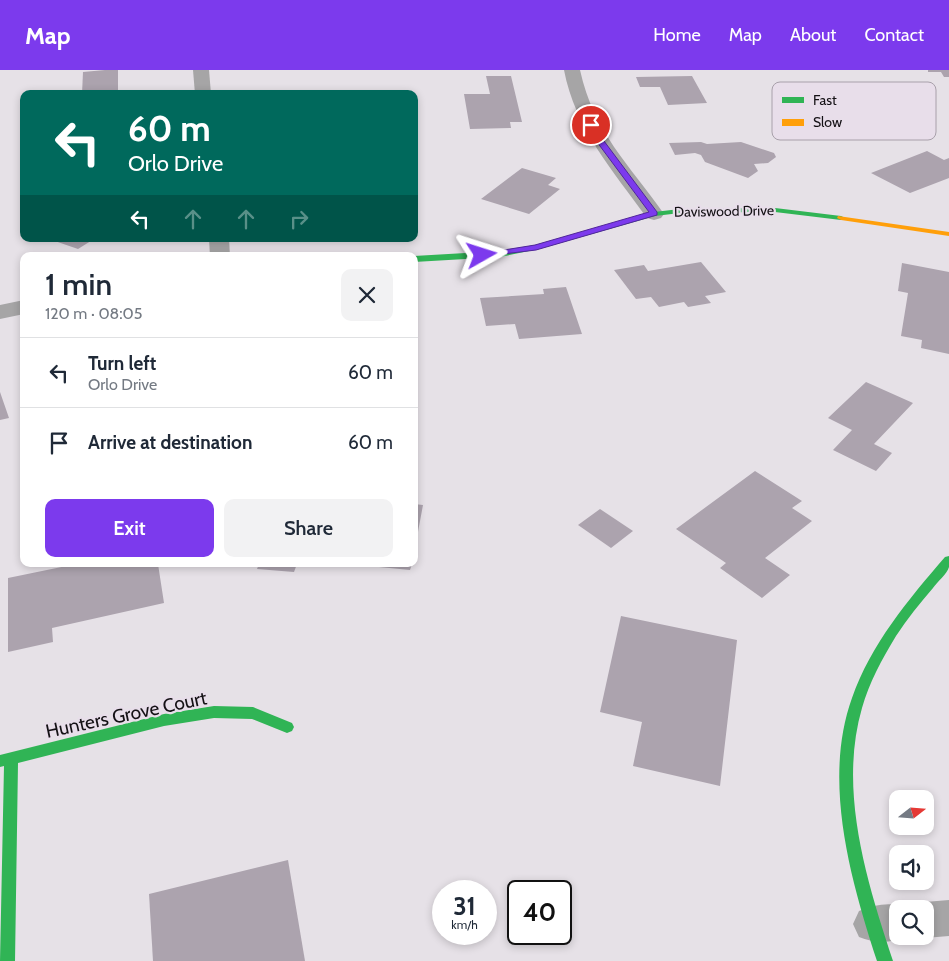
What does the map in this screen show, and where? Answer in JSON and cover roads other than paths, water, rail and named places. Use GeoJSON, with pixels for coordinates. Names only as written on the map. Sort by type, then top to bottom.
{"type":"FeatureCollection","features":[{"type":"Feature","properties":{"kind":"street"},"geometry":{"type":"LineString","coordinates":[[200,70],[202,90]]}},
{"type":"Feature","properties":{"kind":"street"},"geometry":{"type":"LineString","coordinates":[[572,70],[579,100],[597,138],[654,214]]}},
{"type":"Feature","properties":{"kind":"street","name":"Daviswood Drive"},"geometry":{"type":"LineString","coordinates":[[418,259],[500,254],[536,247],[654,214],[727,209],[775,210],[816,214],[949,234]]}},
{"type":"Feature","properties":{"kind":"street"},"geometry":{"type":"LineString","coordinates":[[0,312],[20,308]]}},
{"type":"Feature","properties":{"kind":"street"},"geometry":{"type":"LineString","coordinates":[[885,961],[885,923],[863,896],[849,826],[846,773],[852,719],[872,667],[891,633],[949,560]]}},
{"type":"Feature","properties":{"kind":"street","name":"Hunters Grove Court"},"geometry":{"type":"LineString","coordinates":[[6,760],[164,720],[214,712],[253,713],[287,727]]}},
{"type":"Feature","properties":{"kind":"street"},"geometry":{"type":"LineString","coordinates":[[6,760],[7,961]]}},
{"type":"Feature","properties":{"kind":"street"},"geometry":{"type":"LineString","coordinates":[[934,919],[949,918]]}}]}
